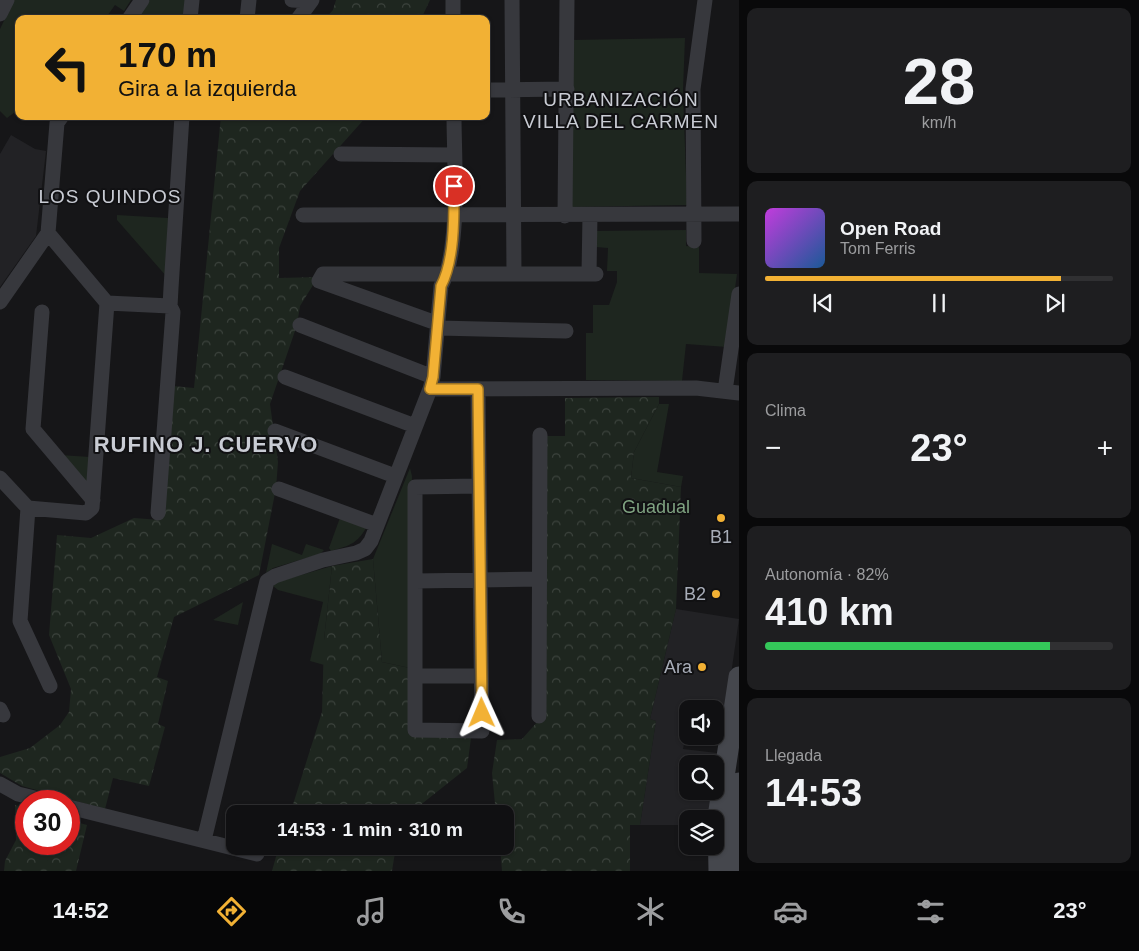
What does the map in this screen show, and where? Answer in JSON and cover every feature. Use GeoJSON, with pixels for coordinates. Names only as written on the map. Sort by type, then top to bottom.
{"type":"FeatureCollection","features":[{"type":"Feature","properties":{"kind":"main road"},"geometry":{"type":"LineString","coordinates":[[719,871],[718,817],[739,677]]}},
{"type":"Feature","properties":{"kind":"main road"},"geometry":{"type":"LineString","coordinates":[[735,871],[734,816],[739,784]]}},
{"type":"Feature","properties":{"kind":"street"},"geometry":{"type":"LineString","coordinates":[[0,14],[6,0]]}},
{"type":"Feature","properties":{"kind":"street"},"geometry":{"type":"LineString","coordinates":[[132,15],[142,0]]}},
{"type":"Feature","properties":{"kind":"street"},"geometry":{"type":"LineString","coordinates":[[190,15],[192,0]]}},
{"type":"Feature","properties":{"kind":"street"},"geometry":{"type":"LineString","coordinates":[[248,15],[249,0]]}},
{"type":"Feature","properties":{"kind":"street"},"geometry":{"type":"LineString","coordinates":[[292,0],[311,1]]}},
{"type":"Feature","properties":{"kind":"street"},"geometry":{"type":"LineString","coordinates":[[453,0],[453,15]]}},
{"type":"Feature","properties":{"kind":"street"},"geometry":{"type":"LineString","coordinates":[[512,0],[514,274]]}},
{"type":"Feature","properties":{"kind":"street"},"geometry":{"type":"LineString","coordinates":[[565,216],[567,0]]}},
{"type":"Feature","properties":{"kind":"street"},"geometry":{"type":"LineString","coordinates":[[694,241],[693,89],[705,0]]}},
{"type":"Feature","properties":{"kind":"street"},"geometry":{"type":"LineString","coordinates":[[301,15],[311,1]]}},
{"type":"Feature","properties":{"kind":"street"},"geometry":{"type":"LineString","coordinates":[[490,90],[567,89]]}},
{"type":"Feature","properties":{"kind":"street"},"geometry":{"type":"LineString","coordinates":[[0,302],[48,233],[58,124],[60,120]]}},
{"type":"Feature","properties":{"kind":"street"},"geometry":{"type":"LineString","coordinates":[[158,513],[173,312],[170,306],[182,120]]}},
{"type":"Feature","properties":{"kind":"street"},"geometry":{"type":"LineString","coordinates":[[204,840],[267,581],[291,570],[365,549],[371,542],[432,383],[439,326],[441,286],[448,274],[454,216],[454,120]]}},
{"type":"Feature","properties":{"kind":"street"},"geometry":{"type":"LineString","coordinates":[[341,154],[454,155]]}},
{"type":"Feature","properties":{"kind":"street"},"geometry":{"type":"LineString","coordinates":[[302,215],[590,216],[739,214]]}},
{"type":"Feature","properties":{"kind":"street"},"geometry":{"type":"LineString","coordinates":[[566,331],[439,326],[319,281],[322,274],[593,274],[590,216]]}},
{"type":"Feature","properties":{"kind":"street"},"geometry":{"type":"LineString","coordinates":[[0,478],[28,508],[86,513],[92,508],[107,303],[48,233]]}},
{"type":"Feature","properties":{"kind":"street"},"geometry":{"type":"LineString","coordinates":[[300,325],[432,383],[478,389],[696,388],[732,392],[739,294]]}},
{"type":"Feature","properties":{"kind":"street"},"geometry":{"type":"LineString","coordinates":[[107,303],[170,306]]}},
{"type":"Feature","properties":{"kind":"street"},"geometry":{"type":"LineString","coordinates":[[42,312],[33,428],[93,500]]}},
{"type":"Feature","properties":{"kind":"street"},"geometry":{"type":"LineString","coordinates":[[285,377],[415,426]]}},
{"type":"Feature","properties":{"kind":"street"},"geometry":{"type":"LineString","coordinates":[[478,389],[482,731],[415,730],[415,486],[479,486]]}},
{"type":"Feature","properties":{"kind":"street"},"geometry":{"type":"LineString","coordinates":[[275,431],[395,476]]}},
{"type":"Feature","properties":{"kind":"street"},"geometry":{"type":"LineString","coordinates":[[539,716],[540,435]]}},
{"type":"Feature","properties":{"kind":"street"},"geometry":{"type":"LineString","coordinates":[[279,489],[377,525]]}},
{"type":"Feature","properties":{"kind":"street"},"geometry":{"type":"LineString","coordinates":[[28,508],[20,621],[50,686]]}},
{"type":"Feature","properties":{"kind":"street"},"geometry":{"type":"LineString","coordinates":[[416,581],[539,580]]}},
{"type":"Feature","properties":{"kind":"street"},"geometry":{"type":"LineString","coordinates":[[416,676],[481,676]]}},
{"type":"Feature","properties":{"kind":"street"},"geometry":{"type":"LineString","coordinates":[[0,784],[15,792]]}},
{"type":"Feature","properties":{"kind":"street"},"geometry":{"type":"LineString","coordinates":[[80,810],[226,846]]}},
{"type":"Feature","properties":{"kind":"shaded area"},"geometry":{"type":"Polygon","coordinates":[[[11,135],[35,149],[46,151],[36,236],[0,287],[0,154],[11,135]]]}},
{"type":"Feature","properties":{"kind":"shaded area"},"geometry":{"type":"Polygon","coordinates":[[[676,609],[739,619],[724,723],[724,700],[679,700],[679,745],[684,745],[683,749],[717,753],[717,755],[679,755],[679,800],[712,800],[711,810],[679,810],[679,825],[640,825],[656,721],[650,719],[676,609]]]}},
{"type":"Feature","properties":{"kind":"green space"},"geometry":{"type":"Polygon","coordinates":[[[14,0],[131,0],[124,11],[115,5],[108,15],[15,15],[15,112],[7,118],[0,111],[0,29],[14,0]]]}},
{"type":"Feature","properties":{"kind":"green space"},"geometry":{"type":"Polygon","coordinates":[[[150,0],[190,0],[188,15],[140,14],[150,0]]]}},
{"type":"Feature","properties":{"kind":"green space"},"geometry":{"type":"Polygon","coordinates":[[[336,0],[430,0],[423,15],[329,15],[333,10],[336,0]]]}},
{"type":"Feature","properties":{"kind":"green space"},"geometry":{"type":"Polygon","coordinates":[[[685,38],[683,90],[687,205],[571,207],[571,40],[685,38]]]}},
{"type":"Feature","properties":{"kind":"green space"},"geometry":{"type":"Polygon","coordinates":[[[221,120],[363,120],[300,191],[279,248],[279,278],[318,277],[300,306],[297,325],[270,404],[278,462],[276,488],[259,575],[174,617],[157,677],[168,681],[158,724],[165,727],[149,786],[113,778],[105,809],[80,802],[80,790],[36,790],[22,786],[0,773],[0,757],[30,748],[60,725],[69,712],[71,689],[49,635],[57,535],[91,538],[134,518],[160,520],[173,386],[194,388],[221,120]]]}},
{"type":"Feature","properties":{"kind":"green space"},"geometry":{"type":"Polygon","coordinates":[[[117,215],[168,218],[167,277],[117,220],[117,215]]]}},
{"type":"Feature","properties":{"kind":"green space"},"geometry":{"type":"Polygon","coordinates":[[[686,230],[686,246],[699,247],[699,273],[737,274],[727,347],[686,344],[682,381],[586,380],[586,333],[593,333],[593,305],[609,305],[617,282],[617,271],[607,271],[608,248],[596,247],[595,231],[686,230]]]}},
{"type":"Feature","properties":{"kind":"green space","name":"Guadual"},"geometry":{"type":"Polygon","coordinates":[[[659,397],[659,404],[634,452],[631,478],[681,487],[676,609],[650,719],[656,721],[640,825],[630,825],[630,871],[502,871],[501,855],[514,855],[514,805],[495,805],[492,773],[497,740],[522,739],[539,720],[544,436],[565,436],[565,398],[659,397]]]}},
{"type":"Feature","properties":{"kind":"green space"},"geometry":{"type":"Polygon","coordinates":[[[659,404],[669,404],[657,472],[683,476],[681,487],[631,478],[634,452],[659,404]]]}},
{"type":"Feature","properties":{"kind":"green space"},"geometry":{"type":"Polygon","coordinates":[[[60,455],[90,457],[88,487],[60,455]]]}},
{"type":"Feature","properties":{"kind":"green space"},"geometry":{"type":"Polygon","coordinates":[[[410,468],[412,476],[410,668],[382,662],[373,559],[410,468]]]}},
{"type":"Feature","properties":{"kind":"green space"},"geometry":{"type":"Polygon","coordinates":[[[341,515],[368,525],[353,543],[331,551],[329,548],[341,515]]]}},
{"type":"Feature","properties":{"kind":"green space"},"geometry":{"type":"Polygon","coordinates":[[[272,544],[302,555],[306,544],[324,550],[320,554],[273,568],[266,573],[272,544]]]}},
{"type":"Feature","properties":{"kind":"green space"},"geometry":{"type":"Polygon","coordinates":[[[373,559],[382,662],[410,668],[409,734],[471,738],[467,768],[420,805],[293,805],[322,712],[324,640],[332,566],[373,559]]]}},
{"type":"Feature","properties":{"kind":"green space"},"geometry":{"type":"Polygon","coordinates":[[[332,566],[324,640],[324,665],[310,661],[323,602],[278,590],[273,586],[277,582],[332,566]]]}},
{"type":"Feature","properties":{"kind":"green space"},"geometry":{"type":"Polygon","coordinates":[[[243,602],[238,625],[213,620],[243,602]]]}},
{"type":"Feature","properties":{"kind":"green space"},"geometry":{"type":"Polygon","coordinates":[[[80,823],[87,825],[80,854],[80,823]]]}},
{"type":"Feature","properties":{"kind":"green space"},"geometry":{"type":"Polygon","coordinates":[[[15,842],[15,855],[80,855],[76,871],[4,871],[5,861],[15,842]]]}},
{"type":"Feature","properties":{"kind":"green space"},"geometry":{"type":"Polygon","coordinates":[[[276,855],[395,855],[392,871],[272,871],[276,855]]]}},
{"type":"Feature","properties":{"kind":"place","name":"B1"},"geometry":{"type":"Point","coordinates":[721,518]}},
{"type":"Feature","properties":{"kind":"place","name":"B2"},"geometry":{"type":"Point","coordinates":[716,594]}},
{"type":"Feature","properties":{"kind":"place","name":"Ara"},"geometry":{"type":"Point","coordinates":[702,667]}},
{"type":"Feature","properties":{"kind":"district","name":"URBANIZACIÓN VILLA DEL CARMEN"},"geometry":{"type":"Point","coordinates":[621,110]}},
{"type":"Feature","properties":{"kind":"district","name":"LOS QUINDOS"},"geometry":{"type":"Point","coordinates":[110,196]}},
{"type":"Feature","properties":{"kind":"district","name":"RUFINO J. CUERVO"},"geometry":{"type":"Point","coordinates":[206,444]}},
{"type":"Feature","properties":{"kind":"route"},"geometry":{"type":"LineString","coordinates":[[454,186],[454,216],[448,274],[441,286],[439,324],[430,389],[478,389],[482,713]]}}]}
